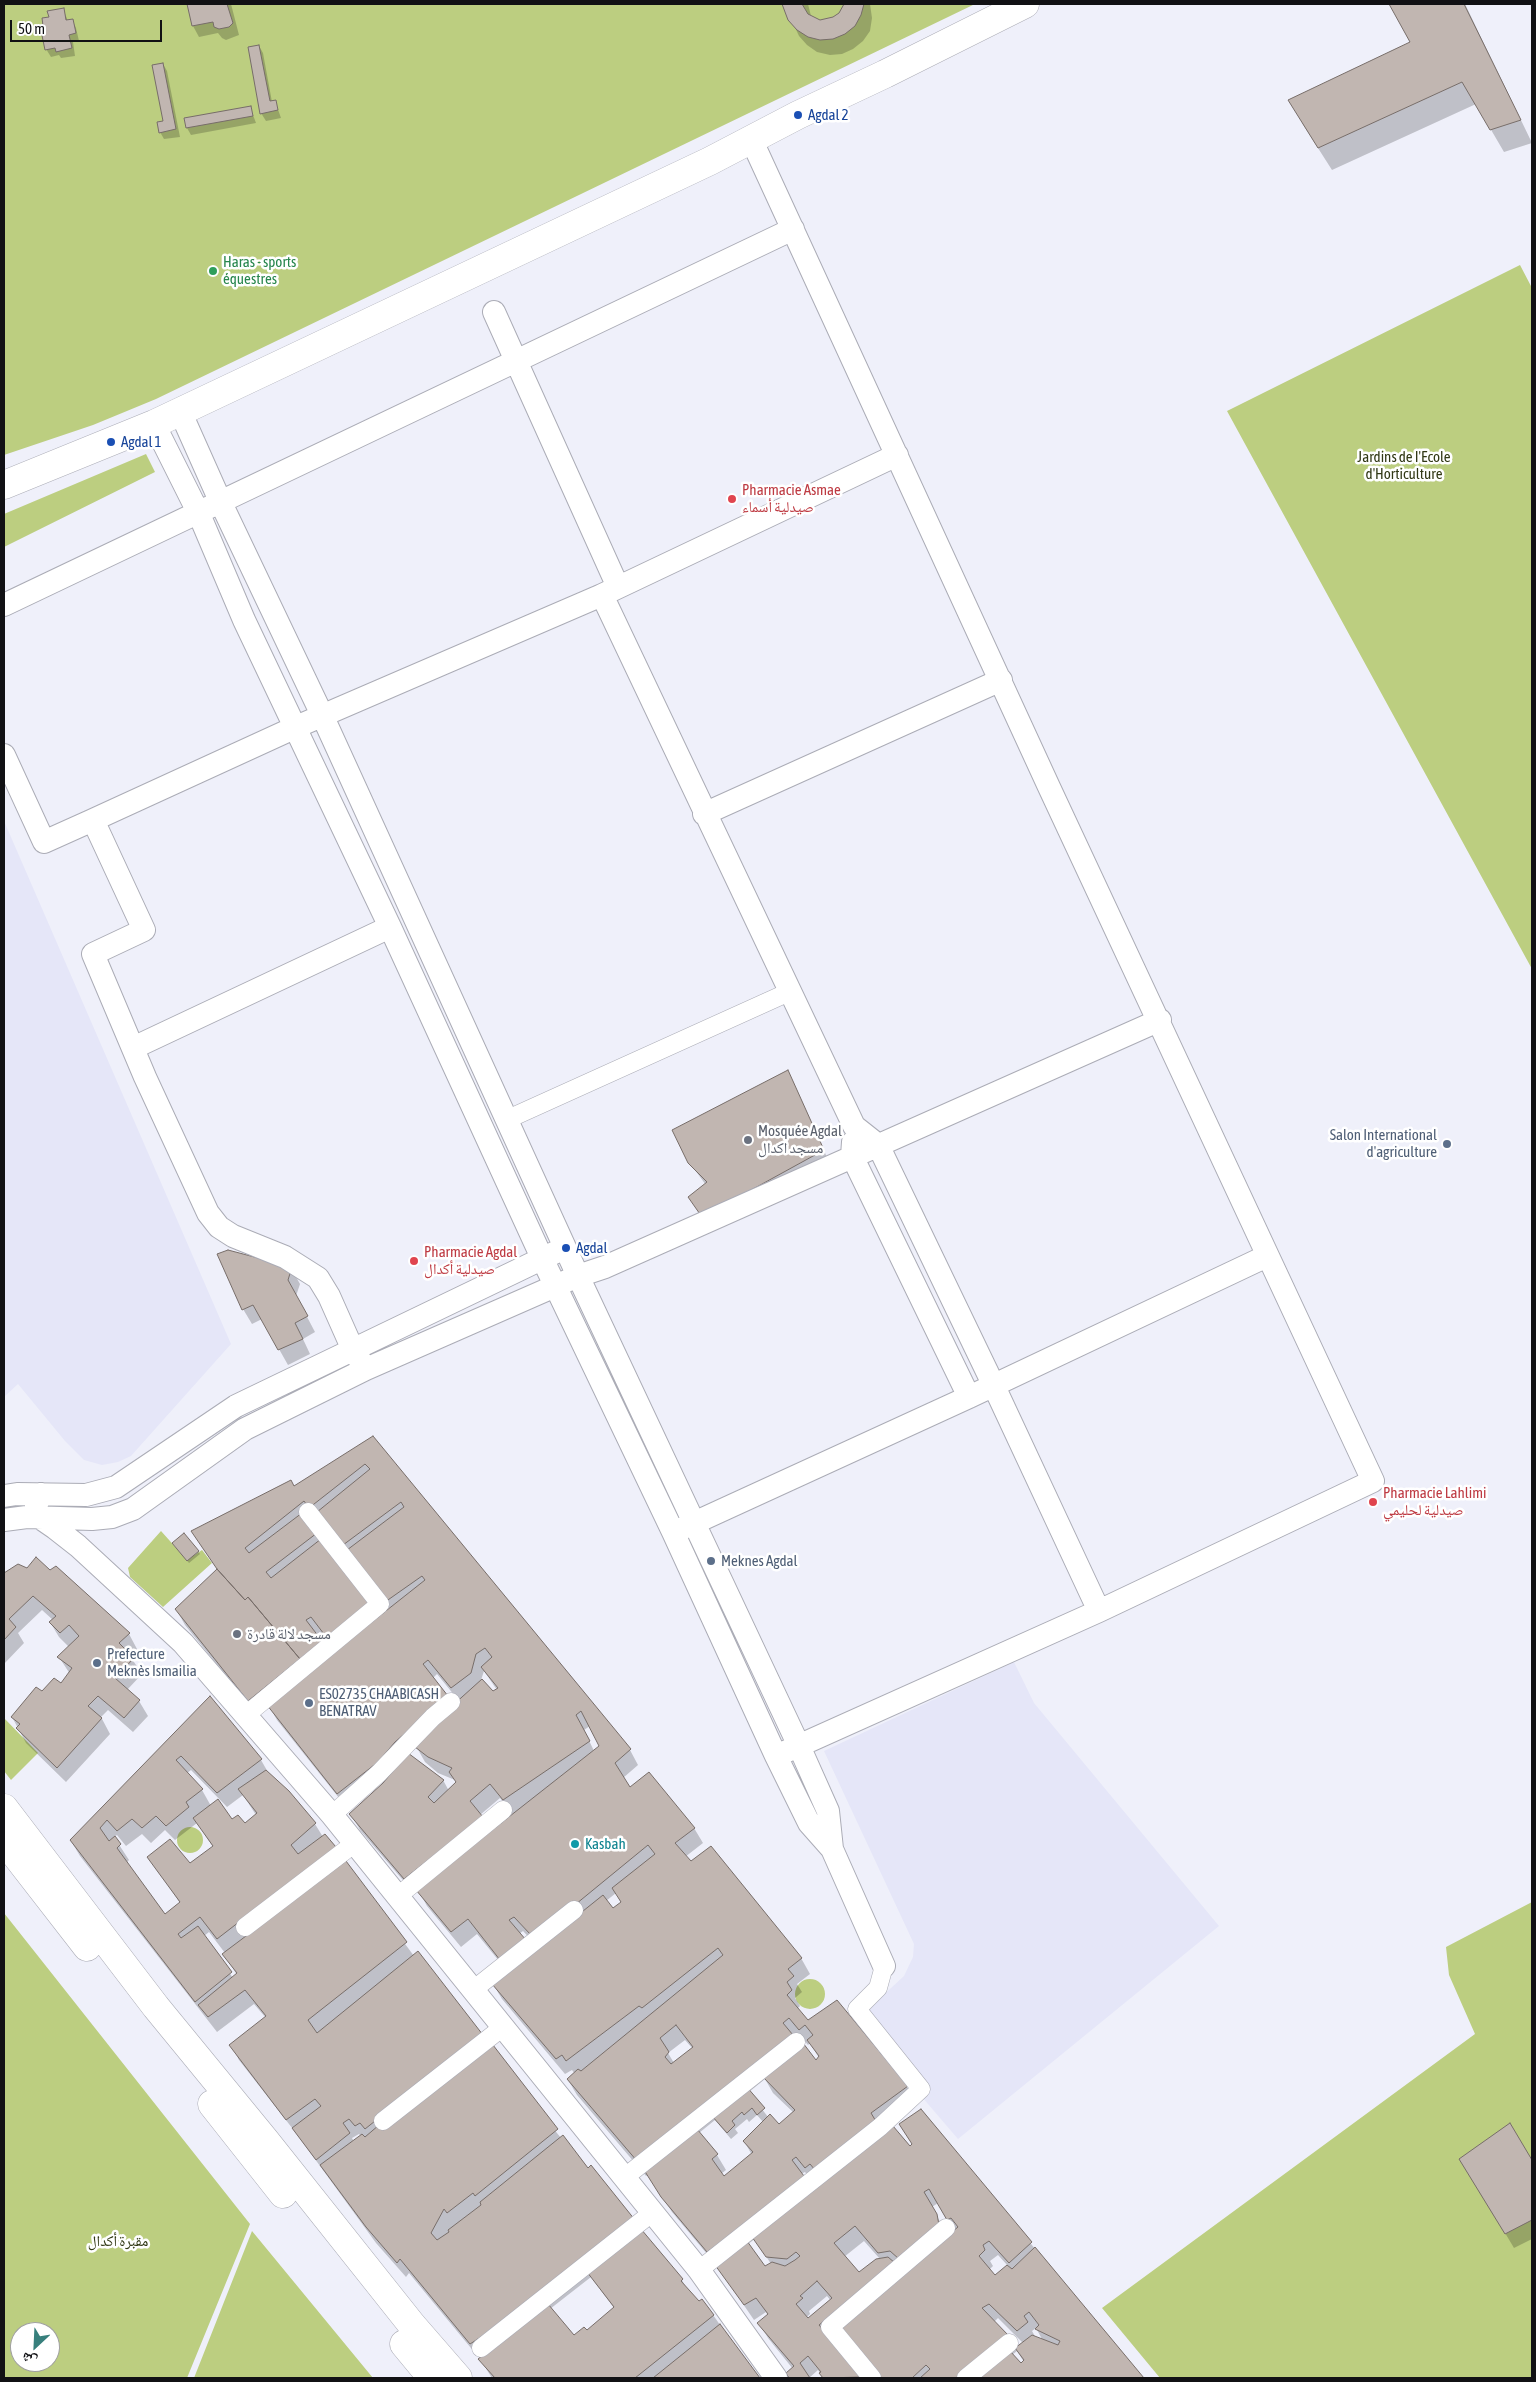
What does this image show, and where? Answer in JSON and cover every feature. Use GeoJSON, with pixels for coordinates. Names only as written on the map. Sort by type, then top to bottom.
{"type":"FeatureCollection","features":[{"type":"Feature","properties":{"kind":"main road"},"geometry":{"type":"LineString","coordinates":[[4,485],[154,424],[752,140],[798,115],[1025,4]]}},
{"type":"Feature","properties":{"kind":"main road"},"geometry":{"type":"LineString","coordinates":[[4,1808],[156,2007],[265,2140],[412,2325],[458,2378]]}},
{"type":"Feature","properties":{"kind":"main road"},"geometry":{"type":"LineString","coordinates":[[4,1840],[116,1985],[432,2378]]}},
{"type":"Feature","properties":{"kind":"street"},"geometry":{"type":"LineString","coordinates":[[752,140],[1049,787],[1160,1020],[1267,1256],[1373,1480],[1099,1611],[776,1756]]}},
{"type":"Feature","properties":{"kind":"street"},"geometry":{"type":"LineString","coordinates":[[4,605],[516,363],[793,229]]}},
{"type":"Feature","properties":{"kind":"street"},"geometry":{"type":"LineString","coordinates":[[494,312],[704,814],[854,1126],[878,1145],[994,1384],[1099,1611]]}},
{"type":"Feature","properties":{"kind":"street"},"geometry":{"type":"LineString","coordinates":[[180,411],[221,503],[323,717],[578,1276],[828,1811],[832,1849],[884,1966],[878,1988],[857,2009],[921,2089],[880,2127],[699,2270]]}},
{"type":"Feature","properties":{"kind":"street"},"geometry":{"type":"LineString","coordinates":[[154,424],[198,514],[244,620],[390,927],[555,1287],[673,1532],[776,1756],[809,1824],[832,1849]]}},
{"type":"Feature","properties":{"kind":"street"},"geometry":{"type":"LineString","coordinates":[[4,755],[44,842],[296,727],[323,717],[610,591],[897,455]]}},
{"type":"Feature","properties":{"kind":"street"},"geometry":{"type":"LineString","coordinates":[[704,814],[1001,680]]}},
{"type":"Feature","properties":{"kind":"street"},"geometry":{"type":"LineString","coordinates":[[92,820],[144,930],[93,954],[133,1048],[208,1213],[219,1227],[233,1236],[285,1257],[318,1278],[329,1296],[353,1350],[366,1369]]}},
{"type":"Feature","properties":{"kind":"street"},"geometry":{"type":"LineString","coordinates":[[133,1048],[390,927]]}},
{"type":"Feature","properties":{"kind":"street"},"geometry":{"type":"LineString","coordinates":[[484,1132],[789,992]]}},
{"type":"Feature","properties":{"kind":"street"},"geometry":{"type":"LineString","coordinates":[[4,1520],[112,1517],[134,1509],[245,1429],[366,1369],[578,1276],[605,1267],[1160,1020]]}},
{"type":"Feature","properties":{"kind":"street"},"geometry":{"type":"LineString","coordinates":[[854,1126],[852,1156],[969,1397]]}},
{"type":"Feature","properties":{"kind":"street"},"geometry":{"type":"LineString","coordinates":[[4,1496],[44,1494],[86,1495],[121,1485],[236,1406],[566,1248]]}},
{"type":"Feature","properties":{"kind":"street"},"geometry":{"type":"LineString","coordinates":[[673,1532],[969,1397],[1267,1256]]}},
{"type":"Feature","properties":{"kind":"street"},"geometry":{"type":"LineString","coordinates":[[38,1518],[36,1506],[44,1494]]}},
{"type":"Feature","properties":{"kind":"street"},"geometry":{"type":"LineString","coordinates":[[44,1494],[61,1505],[78,1546]]}},
{"type":"Feature","properties":{"kind":"street"},"geometry":{"type":"LineString","coordinates":[[246,1715],[380,1604],[308,1512]]}},
{"type":"Feature","properties":{"kind":"street"},"geometry":{"type":"LineString","coordinates":[[38,1518],[55,1528],[78,1546],[183,1643],[332,1815],[699,2270],[776,2378]]}},
{"type":"Feature","properties":{"kind":"street"},"geometry":{"type":"LineString","coordinates":[[332,1815],[379,1773],[433,1717],[451,1702]]}},
{"type":"Feature","properties":{"kind":"street"},"geometry":{"type":"LineString","coordinates":[[398,1896],[503,1810]]}},
{"type":"Feature","properties":{"kind":"street"},"geometry":{"type":"LineString","coordinates":[[245,1927],[354,1843]]}},
{"type":"Feature","properties":{"kind":"street"},"geometry":{"type":"LineString","coordinates":[[473,1990],[574,1910]]}},
{"type":"Feature","properties":{"kind":"street"},"geometry":{"type":"LineString","coordinates":[[383,2121],[504,2027]]}},
{"type":"Feature","properties":{"kind":"street"},"geometry":{"type":"LineString","coordinates":[[625,2177],[796,2042]]}},
{"type":"Feature","properties":{"kind":"street"},"geometry":{"type":"LineString","coordinates":[[481,2348],[653,2212]]}},
{"type":"Feature","properties":{"kind":"street"},"geometry":{"type":"LineString","coordinates":[[872,2378],[830,2327],[946,2228]]}},
{"type":"Feature","properties":{"kind":"street"},"geometry":{"type":"LineString","coordinates":[[966,2378],[1009,2343]]}},
{"type":"Feature","properties":{"kind":"shaded area"},"geometry":{"type":"Polygon","coordinates":[[[4,821],[231,1344],[131,1456],[118,1462],[102,1465],[84,1460],[65,1441],[18,1384],[4,1397],[4,821]]]}},
{"type":"Feature","properties":{"kind":"shaded area"},"geometry":{"type":"Polygon","coordinates":[[[1014,1662],[1034,1703],[1219,1926],[958,2139],[922,2097],[930,2090],[865,2012],[904,1976],[913,1957],[914,1944],[824,1751],[1014,1662]]]}},
{"type":"Feature","properties":{"kind":"green space","name":"Haras - sports équestres"},"geometry":{"type":"Polygon","coordinates":[[[4,4],[975,4],[156,399],[93,425],[4,455],[4,4]]]}},
{"type":"Feature","properties":{"kind":"green space","name":"Jardins de I'Ecole d'Horticulture"},"geometry":{"type":"Polygon","coordinates":[[[1520,265],[1532,288],[1532,969],[1227,411],[1520,265]]]}},
{"type":"Feature","properties":{"kind":"green space"},"geometry":{"type":"Polygon","coordinates":[[[146,454],[155,472],[4,547],[4,514],[146,454]]]}},
{"type":"Feature","properties":{"kind":"green space"},"geometry":{"type":"Polygon","coordinates":[[[161,1531],[187,1560],[202,1550],[212,1563],[163,1607],[130,1577],[128,1568],[161,1531]]]}},
{"type":"Feature","properties":{"kind":"green space"},"geometry":{"type":"Polygon","coordinates":[[[4,1718],[38,1753],[11,1780],[4,1771],[4,1718]]]}},
{"type":"Feature","properties":{"kind":"green space"},"geometry":{"type":"Polygon","coordinates":[[[190,1827],[199,1831],[203,1840],[199,1849],[190,1853],[181,1849],[177,1840],[181,1831],[190,1827]]]}},
{"type":"Feature","properties":{"kind":"green space"},"geometry":{"type":"Polygon","coordinates":[[[1532,1902],[1532,2378],[1160,2378],[1102,2308],[1475,2034],[1449,1975],[1446,1947],[1532,1902]]]}},
{"type":"Feature","properties":{"kind":"green space","name":"مقبرة أكدال"},"geometry":{"type":"Polygon","coordinates":[[[4,1913],[250,2224],[187,2378],[4,2378],[4,1913]]]}},
{"type":"Feature","properties":{"kind":"green space"},"geometry":{"type":"Polygon","coordinates":[[[810,1979],[816,1980],[824,1988],[824,2000],[816,2008],[810,2009],[804,2008],[796,2000],[795,1994],[796,1988],[804,1980],[810,1979]]]}},
{"type":"Feature","properties":{"kind":"green space"},"geometry":{"type":"Polygon","coordinates":[[[252,2231],[373,2378],[194,2378],[252,2231]]]}},
{"type":"Feature","properties":{"kind":"building"},"geometry":{"type":"Polygon","coordinates":[[[187,4],[227,4],[233,23],[229,27],[219,29],[214,27],[213,22],[192,26],[187,4]]]}},
{"type":"Feature","properties":{"kind":"building"},"geometry":{"type":"Polygon","coordinates":[[[782,4],[802,4],[808,14],[820,20],[833,17],[839,13],[844,4],[864,4],[855,26],[845,34],[833,39],[820,40],[808,37],[797,30],[788,20],[782,4]]]}},
{"type":"Feature","properties":{"kind":"building"},"geometry":{"type":"Polygon","coordinates":[[[1389,4],[1464,4],[1521,120],[1490,130],[1462,82],[1318,148],[1288,100],[1410,42],[1389,4]]]}},
{"type":"Feature","properties":{"kind":"building"},"geometry":{"type":"Polygon","coordinates":[[[64,8],[66,20],[73,19],[76,33],[69,35],[72,48],[56,52],[55,48],[45,50],[40,26],[43,26],[42,18],[49,17],[47,11],[64,8]]]}},
{"type":"Feature","properties":{"kind":"building"},"geometry":{"type":"Polygon","coordinates":[[[259,45],[270,101],[276,100],[278,110],[260,114],[248,47],[259,45]]]}},
{"type":"Feature","properties":{"kind":"building"},"geometry":{"type":"Polygon","coordinates":[[[163,63],[176,129],[159,133],[157,122],[163,121],[152,65],[163,63]]]}},
{"type":"Feature","properties":{"kind":"building"},"geometry":{"type":"Polygon","coordinates":[[[251,106],[253,116],[186,128],[184,118],[251,106]]]}},
{"type":"Feature","properties":{"kind":"building","name":"Mosquée Agdal مسجد اكدال"},"geometry":{"type":"Polygon","coordinates":[[[788,1070],[824,1150],[702,1217],[688,1197],[707,1182],[688,1163],[672,1130],[788,1070]]]}},
{"type":"Feature","properties":{"kind":"building"},"geometry":{"type":"Polygon","coordinates":[[[228,1250],[292,1267],[288,1280],[308,1316],[295,1323],[303,1339],[278,1350],[253,1305],[242,1310],[217,1254],[228,1250]]]}},
{"type":"Feature","properties":{"kind":"building","name":"Kasbah"},"geometry":{"type":"Polygon","coordinates":[[[373,1436],[631,1749],[615,1763],[630,1787],[649,1772],[695,1828],[675,1843],[691,1861],[711,1846],[802,1958],[788,1969],[794,1976],[787,1982],[792,1990],[787,1995],[808,2020],[837,2000],[908,2086],[871,2113],[877,2123],[815,2170],[810,2164],[805,2168],[796,2157],[792,2160],[804,2176],[757,2217],[707,2252],[661,2197],[644,2170],[697,2129],[718,2154],[712,2159],[724,2176],[753,2152],[743,2141],[770,2114],[779,2124],[795,2110],[763,2077],[803,2043],[816,2060],[819,2056],[807,2040],[813,2035],[805,2025],[799,2030],[789,2018],[783,2023],[793,2035],[637,2161],[567,2079],[578,2069],[581,2071],[723,1955],[718,1948],[642,2008],[639,2006],[566,2061],[562,2055],[556,2059],[492,1984],[603,1895],[613,1908],[621,1902],[612,1888],[655,1854],[648,1845],[576,1904],[573,1901],[531,1935],[514,1917],[509,1920],[526,1940],[500,1960],[468,1919],[451,1932],[416,1890],[599,1746],[581,1711],[576,1715],[590,1741],[503,1800],[490,1784],[470,1801],[483,1817],[404,1879],[349,1814],[383,1783],[408,1753],[444,1780],[428,1797],[434,1803],[456,1782],[449,1772],[452,1768],[428,1757],[415,1747],[442,1715],[482,1679],[493,1691],[498,1688],[481,1667],[492,1657],[485,1648],[476,1654],[471,1673],[451,1688],[428,1660],[423,1664],[448,1696],[395,1742],[378,1762],[337,1794],[267,1705],[425,1580],[422,1576],[385,1602],[347,1550],[404,1507],[401,1502],[343,1545],[317,1512],[370,1469],[365,1464],[309,1508],[304,1501],[245,1548],[249,1553],[302,1513],[317,1533],[266,1572],[271,1578],[321,1539],[371,1604],[327,1638],[311,1617],[306,1620],[322,1641],[300,1659],[248,1597],[245,1600],[217,1569],[191,1531],[291,1480],[294,1486],[373,1436]],[[676,2025],[660,2038],[669,2052],[665,2057],[671,2064],[693,2047],[676,2025]]]}},
{"type":"Feature","properties":{"kind":"building"},"geometry":{"type":"Polygon","coordinates":[[[184,1533],[199,1551],[187,1561],[172,1543],[184,1533]]]}},
{"type":"Feature","properties":{"kind":"building","name":"Prefecture Meknès Ismailia"},"geometry":{"type":"Polygon","coordinates":[[[36,1557],[50,1570],[56,1566],[130,1633],[119,1643],[134,1658],[115,1678],[140,1700],[124,1718],[98,1696],[88,1706],[102,1718],[57,1768],[16,1728],[20,1724],[11,1717],[36,1687],[42,1691],[54,1678],[61,1683],[72,1668],[57,1657],[79,1636],[69,1625],[60,1633],[49,1622],[56,1616],[33,1596],[9,1619],[16,1627],[4,1640],[4,1573],[18,1564],[27,1568],[36,1557]]]}},
{"type":"Feature","properties":{"kind":"building","name":"مسجد لالة قادرة"},"geometry":{"type":"Polygon","coordinates":[[[217,1569],[245,1600],[248,1597],[300,1659],[248,1701],[175,1609],[217,1569]]]}},
{"type":"Feature","properties":{"kind":"building"},"geometry":{"type":"Polygon","coordinates":[[[210,1696],[262,1759],[217,1793],[181,1756],[176,1760],[203,1789],[186,1802],[189,1807],[166,1826],[156,1816],[142,1828],[132,1819],[117,1831],[107,1820],[100,1828],[109,1841],[115,1836],[121,1844],[117,1848],[165,1914],[180,1902],[147,1857],[170,1839],[190,1863],[213,1846],[193,1818],[218,1799],[232,1819],[238,1815],[245,1823],[257,1813],[238,1789],[266,1770],[289,1791],[316,1823],[291,1845],[298,1854],[325,1834],[336,1847],[217,1939],[200,1917],[178,1934],[181,1938],[198,1926],[232,1972],[195,2002],[70,1840],[210,1696]]]}},
{"type":"Feature","properties":{"kind":"building"},"geometry":{"type":"Polygon","coordinates":[[[346,1861],[407,1942],[308,2020],[317,2033],[418,1951],[483,2035],[365,2129],[360,2123],[355,2126],[349,2119],[343,2123],[350,2133],[316,2160],[292,2128],[321,2106],[315,2099],[286,2120],[229,2045],[266,2016],[245,1990],[208,2017],[198,2005],[237,1973],[222,1954],[346,1861]]]}},
{"type":"Feature","properties":{"kind":"building"},"geometry":{"type":"Polygon","coordinates":[[[493,2045],[558,2129],[475,2196],[473,2193],[447,2213],[444,2209],[431,2233],[437,2240],[449,2232],[448,2230],[481,2205],[480,2202],[563,2135],[588,2168],[591,2165],[635,2220],[515,2315],[470,2344],[400,2259],[397,2263],[366,2227],[320,2165],[362,2134],[365,2137],[379,2125],[383,2130],[493,2045]]]}},
{"type":"Feature","properties":{"kind":"building"},"geometry":{"type":"Polygon","coordinates":[[[746,2086],[765,2108],[757,2115],[752,2108],[744,2115],[742,2112],[732,2121],[735,2125],[727,2133],[712,2116],[746,2086]]]}},
{"type":"Feature","properties":{"kind":"building"},"geometry":{"type":"Polygon","coordinates":[[[921,2109],[1032,2242],[1009,2263],[989,2241],[983,2245],[985,2250],[979,2256],[995,2275],[1007,2265],[1012,2269],[1035,2247],[1144,2378],[978,2378],[1010,2351],[1021,2363],[1024,2360],[1015,2348],[1032,2335],[1058,2345],[1060,2341],[1035,2329],[1039,2325],[1029,2312],[1024,2316],[1028,2322],[1017,2331],[989,2304],[982,2308],[1009,2336],[957,2378],[920,2378],[930,2369],[926,2365],[912,2378],[878,2378],[838,2331],[872,2298],[958,2227],[951,2218],[947,2220],[929,2189],[924,2192],[937,2214],[939,2225],[899,2259],[890,2251],[878,2253],[855,2226],[834,2243],[859,2272],[876,2259],[888,2257],[895,2263],[819,2325],[864,2377],[823,2378],[819,2373],[821,2372],[808,2356],[800,2363],[810,2378],[789,2378],[786,2373],[794,2366],[757,2323],[768,2314],[756,2298],[744,2305],[715,2265],[747,2241],[765,2266],[772,2262],[785,2266],[795,2260],[800,2256],[796,2252],[787,2259],[766,2257],[752,2237],[893,2126],[910,2146],[912,2144],[899,2124],[921,2109]],[[817,2281],[800,2296],[803,2298],[796,2304],[808,2318],[832,2298],[817,2281]]]}},
{"type":"Feature","properties":{"kind":"building"},"geometry":{"type":"Polygon","coordinates":[[[1510,2123],[1532,2160],[1532,2220],[1505,2234],[1459,2159],[1510,2123]]]}},
{"type":"Feature","properties":{"kind":"building"},"geometry":{"type":"Polygon","coordinates":[[[641,2229],[683,2279],[681,2281],[699,2301],[702,2299],[714,2315],[635,2378],[495,2378],[478,2359],[548,2304],[574,2335],[584,2327],[587,2330],[614,2307],[587,2272],[641,2229]]]}},
{"type":"Feature","properties":{"kind":"building"},"geometry":{"type":"Polygon","coordinates":[[[720,2324],[760,2378],[653,2378],[720,2324]]]}},
{"type":"Feature","properties":{"kind":"place","name":"Agdal 2"},"geometry":{"type":"Point","coordinates":[798,115]}},
{"type":"Feature","properties":{"kind":"place","name":"Haras - sports équestres"},"geometry":{"type":"Point","coordinates":[213,271]}},
{"type":"Feature","properties":{"kind":"place","name":"Agdal 1"},"geometry":{"type":"Point","coordinates":[111,442]}},
{"type":"Feature","properties":{"kind":"place","name":"Pharmacie Asmae صيدلية أسماء"},"geometry":{"type":"Point","coordinates":[732,499]}},
{"type":"Feature","properties":{"kind":"place","name":"Mosquée Agdal مسجد اكدال"},"geometry":{"type":"Point","coordinates":[748,1140]}},
{"type":"Feature","properties":{"kind":"place","name":"Salon International d'agriculture"},"geometry":{"type":"Point","coordinates":[1447,1144]}},
{"type":"Feature","properties":{"kind":"place","name":"Agdal"},"geometry":{"type":"Point","coordinates":[566,1248]}},
{"type":"Feature","properties":{"kind":"place","name":"Pharmacie Agdal صيدلية أكدال"},"geometry":{"type":"Point","coordinates":[414,1261]}},
{"type":"Feature","properties":{"kind":"place","name":"Pharmacie Lahlimi صيدلية لحليمي"},"geometry":{"type":"Point","coordinates":[1373,1502]}},
{"type":"Feature","properties":{"kind":"place","name":"Meknes Agdal"},"geometry":{"type":"Point","coordinates":[711,1561]}},
{"type":"Feature","properties":{"kind":"place","name":"مسجد لالة قادرة"},"geometry":{"type":"Point","coordinates":[237,1634]}},
{"type":"Feature","properties":{"kind":"place","name":"Prefecture Meknès Ismailia"},"geometry":{"type":"Point","coordinates":[97,1663]}},
{"type":"Feature","properties":{"kind":"place","name":"ES02735 CHAABICASH BENATRAV"},"geometry":{"type":"Point","coordinates":[309,1703]}},
{"type":"Feature","properties":{"kind":"place","name":"Kasbah"},"geometry":{"type":"Point","coordinates":[575,1844]}}]}
